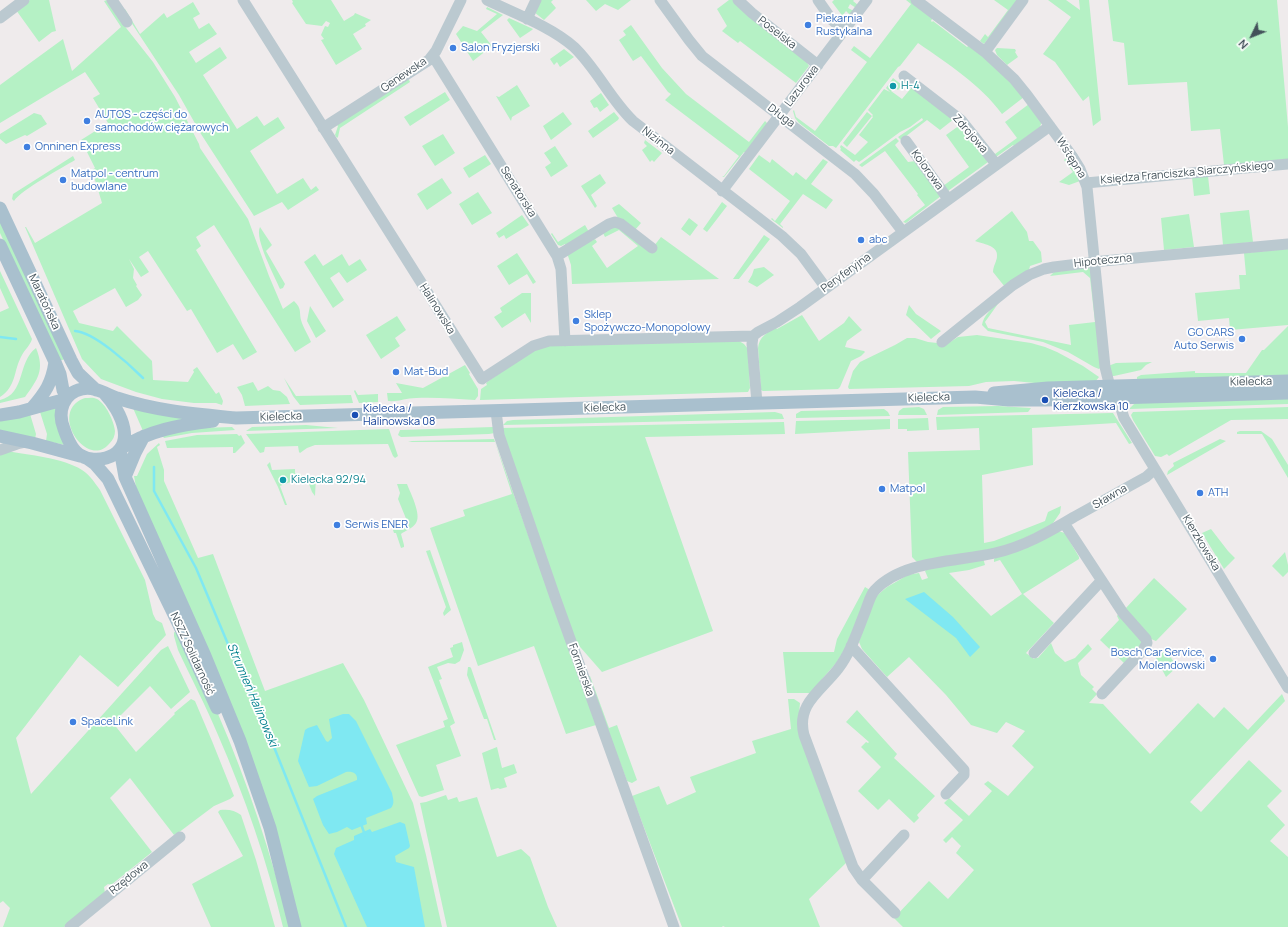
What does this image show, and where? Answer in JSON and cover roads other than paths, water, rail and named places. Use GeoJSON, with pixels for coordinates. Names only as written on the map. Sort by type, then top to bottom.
{"type":"FeatureCollection","features":[{"type":"Feature","properties":{"kind":"main road","name":"Maratońska"},"geometry":{"type":"LineString","coordinates":[[0,208],[78,373],[101,392]]}},
{"type":"Feature","properties":{"kind":"main road","name":"Maratońska"},"geometry":{"type":"LineString","coordinates":[[0,245],[55,362],[60,374],[66,398]]}},
{"type":"Feature","properties":{"kind":"main road"},"geometry":{"type":"LineString","coordinates":[[32,408],[48,386],[55,362]]}},
{"type":"Feature","properties":{"kind":"main road","name":"Kielecka"},"geometry":{"type":"LineString","coordinates":[[1114,392],[1288,381]]}},
{"type":"Feature","properties":{"kind":"main road"},"geometry":{"type":"LineString","coordinates":[[0,415],[32,408],[66,398],[75,391],[83,388],[101,392],[117,409],[123,424],[124,439],[120,449],[103,459],[85,457],[67,451],[0,436]]}},
{"type":"Feature","properties":{"kind":"main road","name":"Kielecka"},"geometry":{"type":"LineString","coordinates":[[120,449],[144,436],[172,427],[236,418],[975,397],[1011,391],[1048,388],[1114,392],[1288,393]]}},
{"type":"Feature","properties":{"kind":"main road","name":"Kielecka"},"geometry":{"type":"LineString","coordinates":[[101,392],[161,410],[236,418]]}},
{"type":"Feature","properties":{"kind":"main road"},"geometry":{"type":"LineString","coordinates":[[66,398],[62,407],[62,423],[75,450],[85,457]]}},
{"type":"Feature","properties":{"kind":"main road"},"geometry":{"type":"LineString","coordinates":[[125,477],[144,436]]}},
{"type":"Feature","properties":{"kind":"main road","name":"NSZZ Solidarność"},"geometry":{"type":"LineString","coordinates":[[120,449],[125,477],[205,656],[240,741],[270,828],[295,927]]}},
{"type":"Feature","properties":{"kind":"main road","name":"NSZZ Solidarność"},"geometry":{"type":"LineString","coordinates":[[85,457],[95,464],[108,479],[177,620],[233,743],[277,859]]}},
{"type":"Feature","properties":{"kind":"street"},"geometry":{"type":"LineString","coordinates":[[0,18],[24,0]]}},
{"type":"Feature","properties":{"kind":"street"},"geometry":{"type":"LineString","coordinates":[[112,0],[127,22]]}},
{"type":"Feature","properties":{"kind":"street","name":"Halinowska"},"geometry":{"type":"LineString","coordinates":[[243,0],[482,379],[534,346],[549,341],[753,336]]}},
{"type":"Feature","properties":{"kind":"street","name":"Genewska"},"geometry":{"type":"LineString","coordinates":[[323,128],[424,64],[433,56],[461,0]]}},
{"type":"Feature","properties":{"kind":"street","name":"Nizinna"},"geometry":{"type":"LineString","coordinates":[[487,0],[553,32],[573,47],[586,61],[627,116],[782,236],[809,265],[826,288]]}},
{"type":"Feature","properties":{"kind":"street"},"geometry":{"type":"LineString","coordinates":[[527,19],[536,0]]}},
{"type":"Feature","properties":{"kind":"street","name":"Długa"},"geometry":{"type":"LineString","coordinates":[[660,0],[702,56],[855,174],[870,189],[903,232]]}},
{"type":"Feature","properties":{"kind":"street","name":"Poselska"},"geometry":{"type":"LineString","coordinates":[[738,0],[752,14],[818,65]]}},
{"type":"Feature","properties":{"kind":"street"},"geometry":{"type":"LineString","coordinates":[[818,0],[832,20],[844,30]]}},
{"type":"Feature","properties":{"kind":"street","name":"Lazurowa"},"geometry":{"type":"LineString","coordinates":[[722,191],[867,0]]}},
{"type":"Feature","properties":{"kind":"street","name":"Wstępna"},"geometry":{"type":"LineString","coordinates":[[916,0],[985,52],[1004,69],[1021,87],[1077,164],[1086,183],[1105,367],[1114,392]]}},
{"type":"Feature","properties":{"kind":"street"},"geometry":{"type":"LineString","coordinates":[[985,52],[1023,0]]}},
{"type":"Feature","properties":{"kind":"street","name":"Senatorska"},"geometry":{"type":"LineString","coordinates":[[433,56],[557,256],[561,269],[565,341]]}},
{"type":"Feature","properties":{"kind":"street","name":"Zdrojowa"},"geometry":{"type":"LineString","coordinates":[[904,76],[961,120],[996,164]]}},
{"type":"Feature","properties":{"kind":"street","name":"Peryferyjna"},"geometry":{"type":"LineString","coordinates":[[753,336],[784,318],[1050,126]]}},
{"type":"Feature","properties":{"kind":"street","name":"Kolorowa"},"geometry":{"type":"LineString","coordinates":[[906,141],[948,199]]}},
{"type":"Feature","properties":{"kind":"street","name":"Księdza Franciszka Siarczyńskiego"},"geometry":{"type":"LineString","coordinates":[[1086,183],[1288,164]]}},
{"type":"Feature","properties":{"kind":"street"},"geometry":{"type":"LineString","coordinates":[[557,256],[609,224],[615,222],[621,224],[652,248]]}},
{"type":"Feature","properties":{"kind":"street","name":"Hipoteczna"},"geometry":{"type":"LineString","coordinates":[[942,342],[1006,290],[1029,275],[1054,267],[1288,244]]}},
{"type":"Feature","properties":{"kind":"street"},"geometry":{"type":"LineString","coordinates":[[753,336],[752,344],[757,403]]}},
{"type":"Feature","properties":{"kind":"street","name":"Kierzkowska"},"geometry":{"type":"LineString","coordinates":[[1114,392],[1124,418],[1288,688]]}},
{"type":"Feature","properties":{"kind":"street","name":"Formierska"},"geometry":{"type":"LineString","coordinates":[[496,411],[499,435],[550,582],[674,927]]}},
{"type":"Feature","properties":{"kind":"street"},"geometry":{"type":"LineString","coordinates":[[0,450],[28,442]]}},
{"type":"Feature","properties":{"kind":"street","name":"Sławna"},"geometry":{"type":"LineString","coordinates":[[895,913],[862,880],[853,867],[802,727],[805,708],[839,668],[848,655],[873,592],[890,578],[914,567],[995,553],[1016,547],[1064,523],[1146,477],[1155,469]]}},
{"type":"Feature","properties":{"kind":"street"},"geometry":{"type":"LineString","coordinates":[[1064,523],[1101,581],[1127,618],[1143,635],[1147,643],[1143,650],[1102,694]]}},
{"type":"Feature","properties":{"kind":"street"},"geometry":{"type":"LineString","coordinates":[[1034,653],[1101,581]]}},
{"type":"Feature","properties":{"kind":"street"},"geometry":{"type":"LineString","coordinates":[[852,646],[964,770],[964,775],[946,794]]}},
{"type":"Feature","properties":{"kind":"street"},"geometry":{"type":"LineString","coordinates":[[862,880],[904,835]]}},
{"type":"Feature","properties":{"kind":"street","name":"Rzędowa"},"geometry":{"type":"LineString","coordinates":[[77,925],[180,837]]}},
{"type":"Feature","properties":{"kind":"water"},"geometry":{"type":"Polygon","coordinates":[[[924,592],[953,617],[980,647],[970,657],[956,638],[905,599],[924,592]]]}},
{"type":"Feature","properties":{"kind":"water"},"geometry":{"type":"Polygon","coordinates":[[[343,714],[349,714],[356,721],[392,793],[393,803],[391,808],[366,818],[367,824],[352,830],[347,827],[329,834],[323,825],[313,799],[357,780],[357,776],[352,772],[346,772],[317,786],[309,787],[298,761],[305,730],[317,725],[328,742],[332,738],[329,719],[343,714]]]}},
{"type":"Feature","properties":{"kind":"water"},"geometry":{"type":"Polygon","coordinates":[[[400,822],[405,824],[410,846],[395,856],[396,862],[414,867],[425,927],[367,927],[334,854],[336,848],[354,840],[354,836],[370,829],[372,832],[400,822]]]}},
{"type":"Feature","properties":{"kind":"waterway","name":"Strumień Halinowski"},"geometry":{"type":"LineString","coordinates":[[75,331],[92,337],[101,343],[120,357],[143,378]]}},
{"type":"Feature","properties":{"kind":"waterway","name":"Strumień Halinowski"},"geometry":{"type":"LineString","coordinates":[[0,337],[16,339]]}},
{"type":"Feature","properties":{"kind":"waterway","name":"Strumień Halinowski"},"geometry":{"type":"LineString","coordinates":[[154,467],[154,491],[196,568],[233,656],[262,717],[346,927]]}},
{"type":"Feature","properties":{"kind":"waterway"},"geometry":{"type":"LineString","coordinates":[[361,824],[365,835]]}},
{"type":"Feature","properties":{"kind":"place","name":"Piekarnia Rustykalna"},"geometry":{"type":"Point","coordinates":[808,25]}},
{"type":"Feature","properties":{"kind":"place","name":"Salon Fryzjerski"},"geometry":{"type":"Point","coordinates":[453,48]}},
{"type":"Feature","properties":{"kind":"place","name":"H-4"},"geometry":{"type":"Point","coordinates":[893,86]}},
{"type":"Feature","properties":{"kind":"place","name":"AUTOS - części do samochodów ciężarowych"},"geometry":{"type":"Point","coordinates":[87,121]}},
{"type":"Feature","properties":{"kind":"place","name":"Onninen Express"},"geometry":{"type":"Point","coordinates":[27,147]}},
{"type":"Feature","properties":{"kind":"place","name":"Matpol - centrum budowlane"},"geometry":{"type":"Point","coordinates":[63,180]}},
{"type":"Feature","properties":{"kind":"place","name":"abc"},"geometry":{"type":"Point","coordinates":[861,240]}},
{"type":"Feature","properties":{"kind":"place","name":"Sklep Spożywczo-Monopolowy"},"geometry":{"type":"Point","coordinates":[576,321]}},
{"type":"Feature","properties":{"kind":"place","name":"GO CARS Auto Serwis"},"geometry":{"type":"Point","coordinates":[1242,339]}},
{"type":"Feature","properties":{"kind":"place","name":"Mat-Bud"},"geometry":{"type":"Point","coordinates":[396,372]}},
{"type":"Feature","properties":{"kind":"place","name":"Kielecka / Kierzkowska 10"},"geometry":{"type":"Point","coordinates":[1045,400]}},
{"type":"Feature","properties":{"kind":"place","name":"Kielecka / Halinowska 08"},"geometry":{"type":"Point","coordinates":[355,415]}},
{"type":"Feature","properties":{"kind":"place","name":"Kielecka 92/94"},"geometry":{"type":"Point","coordinates":[283,480]}},
{"type":"Feature","properties":{"kind":"place","name":"Matpol"},"geometry":{"type":"Point","coordinates":[882,489]}},
{"type":"Feature","properties":{"kind":"place","name":"ATH"},"geometry":{"type":"Point","coordinates":[1200,493]}},
{"type":"Feature","properties":{"kind":"place","name":"Serwis ENER"},"geometry":{"type":"Point","coordinates":[337,525]}},
{"type":"Feature","properties":{"kind":"place","name":"Bosch Car Service, Molendowski"},"geometry":{"type":"Point","coordinates":[1213,659]}},
{"type":"Feature","properties":{"kind":"place","name":"SpaceLink"},"geometry":{"type":"Point","coordinates":[73,722]}}]}
